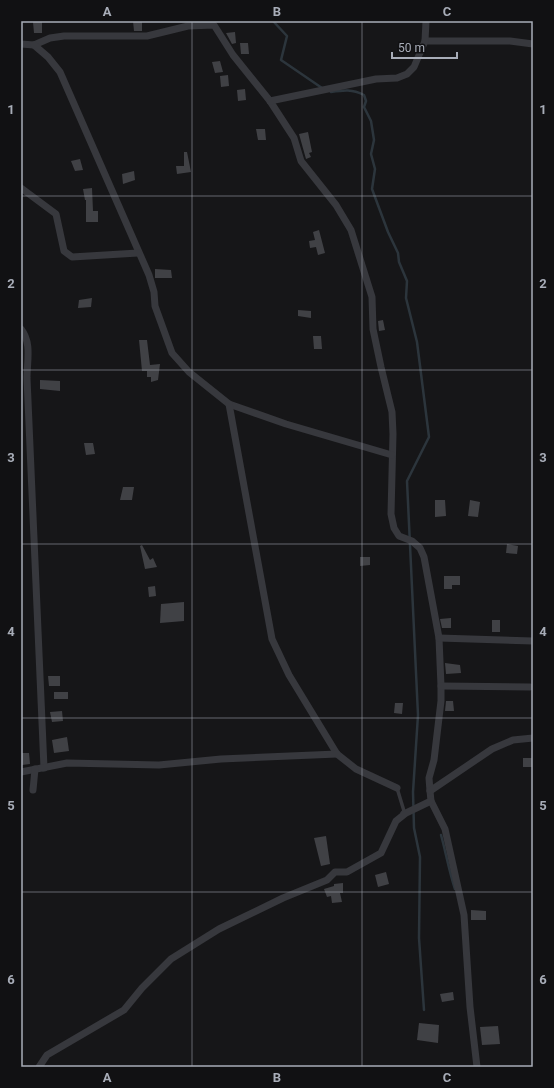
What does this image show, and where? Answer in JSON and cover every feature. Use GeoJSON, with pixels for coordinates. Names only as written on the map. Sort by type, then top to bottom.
{"type":"FeatureCollection","features":[{"type":"Feature","properties":{"kind":"street"},"geometry":{"type":"LineString","coordinates":[[270,101],[376,79],[402,76],[414,67],[425,41],[426,21]]}},
{"type":"Feature","properties":{"kind":"street"},"geometry":{"type":"LineString","coordinates":[[21,44],[34,45],[50,38],[64,36],[146,36],[188,26],[214,23],[233,55],[270,101],[294,138],[301,162],[336,205],[351,230],[372,297],[373,329],[380,367],[392,412],[391,514],[394,528],[399,536],[409,540],[420,548],[424,557],[439,638],[441,701],[435,753],[429,778],[430,791],[431,801],[445,829],[464,915],[470,1007],[477,1067]]}},
{"type":"Feature","properties":{"kind":"street"},"geometry":{"type":"LineString","coordinates":[[425,41],[510,41],[533,44]]}},
{"type":"Feature","properties":{"kind":"street"},"geometry":{"type":"LineString","coordinates":[[34,45],[48,57],[60,72],[138,253],[149,275],[154,292],[155,306],[172,353],[189,372],[229,404],[286,424],[392,455]]}},
{"type":"Feature","properties":{"kind":"street"},"geometry":{"type":"LineString","coordinates":[[21,188],[56,214],[64,251],[68,255],[72,257],[138,253]]}},
{"type":"Feature","properties":{"kind":"street"},"geometry":{"type":"LineString","coordinates":[[21,328],[26,334],[28,351],[27,378],[44,768]]}},
{"type":"Feature","properties":{"kind":"street"},"geometry":{"type":"LineString","coordinates":[[229,404],[272,640],[289,675],[337,754],[356,770],[397,788]]}},
{"type":"Feature","properties":{"kind":"street"},"geometry":{"type":"LineString","coordinates":[[439,638],[533,642]]}},
{"type":"Feature","properties":{"kind":"street"},"geometry":{"type":"LineString","coordinates":[[441,686],[530,687]]}},
{"type":"Feature","properties":{"kind":"street"},"geometry":{"type":"LineString","coordinates":[[430,791],[492,749],[513,740],[533,738]]}},
{"type":"Feature","properties":{"kind":"street"},"geometry":{"type":"LineString","coordinates":[[21,772],[67,763],[159,765],[222,759],[337,754]]}},
{"type":"Feature","properties":{"kind":"street"},"geometry":{"type":"LineString","coordinates":[[33,790],[35,769]]}},
{"type":"Feature","properties":{"kind":"street"},"geometry":{"type":"LineString","coordinates":[[39,1067],[47,1055],[124,1010],[142,988],[171,959],[219,929],[282,898],[327,880],[335,872],[347,872],[381,853],[396,822],[406,813],[431,801]]}},
{"type":"Feature","properties":{"kind":"lane"},"geometry":{"type":"LineString","coordinates":[[396,822],[404,811],[397,788]]}},
{"type":"Feature","properties":{"kind":"building"},"geometry":{"type":"Polygon","coordinates":[[[133,21],[142,21],[142,31],[134,31],[133,21]]]}},
{"type":"Feature","properties":{"kind":"building"},"geometry":{"type":"Polygon","coordinates":[[[33,22],[42,22],[42,33],[34,33],[33,22]]]}},
{"type":"Feature","properties":{"kind":"building"},"geometry":{"type":"Polygon","coordinates":[[[235,32],[236,43],[232,44],[226,33],[235,32]]]}},
{"type":"Feature","properties":{"kind":"building"},"geometry":{"type":"Polygon","coordinates":[[[240,43],[248,43],[249,54],[241,54],[240,43]]]}},
{"type":"Feature","properties":{"kind":"building"},"geometry":{"type":"Polygon","coordinates":[[[220,61],[223,72],[215,73],[212,62],[220,61]]]}},
{"type":"Feature","properties":{"kind":"building"},"geometry":{"type":"Polygon","coordinates":[[[228,75],[229,86],[221,87],[220,76],[228,75]]]}},
{"type":"Feature","properties":{"kind":"building"},"geometry":{"type":"Polygon","coordinates":[[[245,89],[246,100],[238,101],[237,90],[245,89]]]}},
{"type":"Feature","properties":{"kind":"building"},"geometry":{"type":"Polygon","coordinates":[[[256,129],[265,129],[266,140],[258,140],[256,129]]]}},
{"type":"Feature","properties":{"kind":"building"},"geometry":{"type":"Polygon","coordinates":[[[308,132],[312,152],[309,153],[311,157],[306,159],[299,134],[308,132]]]}},
{"type":"Feature","properties":{"kind":"building"},"geometry":{"type":"Polygon","coordinates":[[[184,152],[187,152],[191,172],[177,174],[176,166],[184,166],[184,152]]]}},
{"type":"Feature","properties":{"kind":"building"},"geometry":{"type":"Polygon","coordinates":[[[80,159],[83,170],[75,171],[71,161],[80,159]]]}},
{"type":"Feature","properties":{"kind":"building"},"geometry":{"type":"Polygon","coordinates":[[[134,171],[135,180],[123,184],[122,174],[134,171]]]}},
{"type":"Feature","properties":{"kind":"building"},"geometry":{"type":"Polygon","coordinates":[[[92,188],[93,211],[98,211],[98,222],[86,222],[86,200],[83,189],[92,188]]]}},
{"type":"Feature","properties":{"kind":"building"},"geometry":{"type":"Polygon","coordinates":[[[319,230],[325,253],[318,255],[316,247],[310,248],[309,241],[315,240],[313,232],[319,230]]]}},
{"type":"Feature","properties":{"kind":"building"},"geometry":{"type":"Polygon","coordinates":[[[155,269],[171,270],[172,278],[155,278],[155,269]]]}},
{"type":"Feature","properties":{"kind":"building"},"geometry":{"type":"Polygon","coordinates":[[[92,298],[91,307],[78,308],[79,300],[92,298]]]}},
{"type":"Feature","properties":{"kind":"building"},"geometry":{"type":"Polygon","coordinates":[[[298,310],[311,311],[311,318],[298,316],[298,310]]]}},
{"type":"Feature","properties":{"kind":"building"},"geometry":{"type":"Polygon","coordinates":[[[383,320],[385,330],[379,331],[378,321],[383,320]]]}},
{"type":"Feature","properties":{"kind":"building"},"geometry":{"type":"Polygon","coordinates":[[[313,336],[321,336],[322,349],[314,349],[313,336]]]}},
{"type":"Feature","properties":{"kind":"building"},"geometry":{"type":"Polygon","coordinates":[[[139,340],[147,340],[150,365],[160,364],[158,380],[151,382],[151,377],[147,377],[147,371],[142,371],[139,340]]]}},
{"type":"Feature","properties":{"kind":"building"},"geometry":{"type":"Polygon","coordinates":[[[40,380],[60,381],[60,391],[40,389],[40,380]]]}},
{"type":"Feature","properties":{"kind":"building"},"geometry":{"type":"Polygon","coordinates":[[[84,443],[93,443],[95,454],[86,455],[84,443]]]}},
{"type":"Feature","properties":{"kind":"building"},"geometry":{"type":"Polygon","coordinates":[[[123,487],[134,487],[132,500],[120,500],[123,487]]]}},
{"type":"Feature","properties":{"kind":"building"},"geometry":{"type":"Polygon","coordinates":[[[435,500],[445,500],[446,516],[435,517],[435,500]]]}},
{"type":"Feature","properties":{"kind":"building"},"geometry":{"type":"Polygon","coordinates":[[[470,500],[480,502],[478,517],[468,516],[470,500]]]}},
{"type":"Feature","properties":{"kind":"building"},"geometry":{"type":"Polygon","coordinates":[[[507,544],[518,546],[517,554],[506,553],[507,544]]]}},
{"type":"Feature","properties":{"kind":"building"},"geometry":{"type":"Polygon","coordinates":[[[142,545],[150,560],[153,558],[157,567],[145,569],[140,546],[142,545]]]}},
{"type":"Feature","properties":{"kind":"building"},"geometry":{"type":"Polygon","coordinates":[[[360,557],[370,557],[370,565],[360,566],[360,557]]]}},
{"type":"Feature","properties":{"kind":"building"},"geometry":{"type":"Polygon","coordinates":[[[444,576],[460,576],[460,585],[452,585],[452,589],[444,589],[444,576]]]}},
{"type":"Feature","properties":{"kind":"building"},"geometry":{"type":"Polygon","coordinates":[[[155,586],[156,596],[149,597],[148,587],[155,586]]]}},
{"type":"Feature","properties":{"kind":"building"},"geometry":{"type":"Polygon","coordinates":[[[184,602],[184,621],[160,623],[161,604],[184,602]]]}},
{"type":"Feature","properties":{"kind":"building"},"geometry":{"type":"Polygon","coordinates":[[[451,618],[451,628],[442,628],[440,619],[451,618]]]}},
{"type":"Feature","properties":{"kind":"building"},"geometry":{"type":"Polygon","coordinates":[[[492,620],[500,620],[500,632],[492,632],[492,620]]]}},
{"type":"Feature","properties":{"kind":"building"},"geometry":{"type":"Polygon","coordinates":[[[445,663],[460,665],[461,673],[446,674],[445,663]]]}},
{"type":"Feature","properties":{"kind":"building"},"geometry":{"type":"Polygon","coordinates":[[[48,676],[60,676],[60,686],[49,686],[48,676]]]}},
{"type":"Feature","properties":{"kind":"building"},"geometry":{"type":"Polygon","coordinates":[[[54,692],[68,692],[68,699],[54,699],[54,692]]]}},
{"type":"Feature","properties":{"kind":"building"},"geometry":{"type":"Polygon","coordinates":[[[446,701],[453,701],[454,711],[445,711],[446,701]]]}},
{"type":"Feature","properties":{"kind":"building"},"geometry":{"type":"Polygon","coordinates":[[[395,703],[403,703],[402,714],[394,713],[395,703]]]}},
{"type":"Feature","properties":{"kind":"building"},"geometry":{"type":"Polygon","coordinates":[[[62,711],[63,721],[52,722],[50,712],[62,711]]]}},
{"type":"Feature","properties":{"kind":"building"},"geometry":{"type":"Polygon","coordinates":[[[67,737],[69,751],[54,753],[52,740],[67,737]]]}},
{"type":"Feature","properties":{"kind":"building"},"geometry":{"type":"Polygon","coordinates":[[[21,753],[29,753],[30,764],[22,765],[21,753]]]}},
{"type":"Feature","properties":{"kind":"building"},"geometry":{"type":"Polygon","coordinates":[[[523,758],[533,758],[533,767],[523,767],[523,758]]]}},
{"type":"Feature","properties":{"kind":"building"},"geometry":{"type":"Polygon","coordinates":[[[326,836],[330,864],[321,866],[314,838],[326,836]]]}},
{"type":"Feature","properties":{"kind":"building"},"geometry":{"type":"Polygon","coordinates":[[[386,872],[389,884],[378,887],[375,875],[386,872]]]}},
{"type":"Feature","properties":{"kind":"building"},"geometry":{"type":"Polygon","coordinates":[[[343,883],[343,893],[340,893],[342,902],[332,903],[331,896],[327,897],[324,889],[334,886],[334,884],[343,883]]]}},
{"type":"Feature","properties":{"kind":"building"},"geometry":{"type":"Polygon","coordinates":[[[471,910],[486,911],[486,920],[471,920],[471,910]]]}},
{"type":"Feature","properties":{"kind":"building"},"geometry":{"type":"Polygon","coordinates":[[[453,992],[454,1000],[442,1002],[440,994],[453,992]]]}},
{"type":"Feature","properties":{"kind":"building"},"geometry":{"type":"Polygon","coordinates":[[[419,1023],[439,1025],[438,1043],[417,1040],[419,1023]]]}},
{"type":"Feature","properties":{"kind":"building"},"geometry":{"type":"Polygon","coordinates":[[[498,1026],[500,1044],[482,1045],[480,1027],[498,1026]]]}},
{"type":"Feature","properties":{"kind":"waterway"},"geometry":{"type":"LineString","coordinates":[[273,21],[287,36],[281,60],[322,88]]}},
{"type":"Feature","properties":{"kind":"waterway"},"geometry":{"type":"LineString","coordinates":[[331,92],[344,90],[356,92],[364,95],[366,101],[364,107],[371,121],[374,140],[371,154],[375,169],[372,189],[388,232],[398,253],[399,262],[407,281],[406,298],[417,342],[429,437],[407,481],[418,715],[413,792],[414,828],[420,857],[419,938],[424,1010]]}},
{"type":"Feature","properties":{"kind":"waterway"},"geometry":{"type":"LineString","coordinates":[[441,835],[455,889]]}}]}
